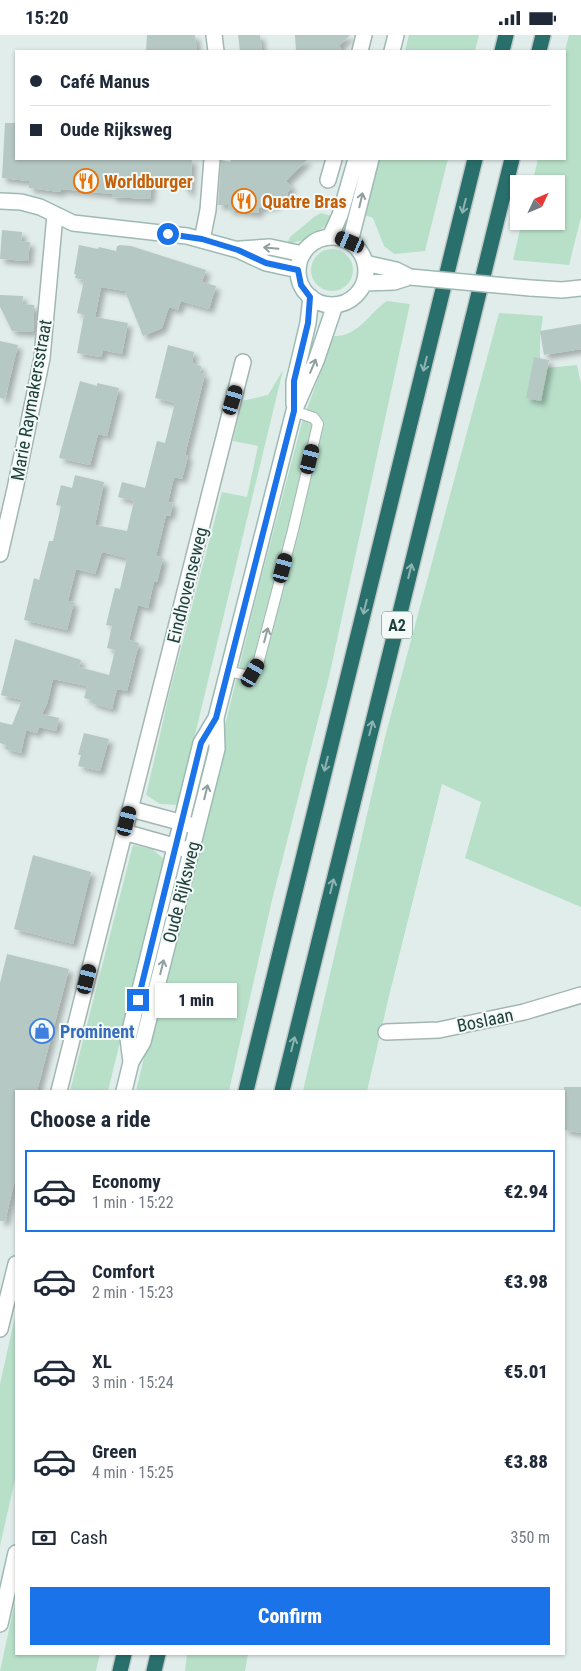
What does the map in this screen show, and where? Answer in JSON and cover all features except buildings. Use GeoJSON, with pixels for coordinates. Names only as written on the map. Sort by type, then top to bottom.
{"type":"FeatureCollection","features":[{"type":"Feature","properties":{"kind":"highway"},"geometry":{"type":"LineString","coordinates":[[502,50],[506,35]]}},
{"type":"Feature","properties":{"kind":"highway"},"geometry":{"type":"LineString","coordinates":[[539,50],[543,35]]}},
{"type":"Feature","properties":{"kind":"highway","name":"A2"},"geometry":{"type":"LineString","coordinates":[[246,1090],[475,160]]}},
{"type":"Feature","properties":{"kind":"highway","name":"A2"},"geometry":{"type":"LineString","coordinates":[[282,1090],[512,160]]}},
{"type":"Feature","properties":{"kind":"highway"},"geometry":{"type":"LineString","coordinates":[[120,1671],[124,1655]]}},
{"type":"Feature","properties":{"kind":"highway"},"geometry":{"type":"LineString","coordinates":[[154,1671],[158,1655]]}},
{"type":"Feature","properties":{"kind":"main road"},"geometry":{"type":"LineString","coordinates":[[214,35],[216,50]]}},
{"type":"Feature","properties":{"kind":"main road"},"geometry":{"type":"LineString","coordinates":[[360,50],[364,35]]}},
{"type":"Feature","properties":{"kind":"main road"},"geometry":{"type":"LineString","coordinates":[[392,50],[396,35]]}},
{"type":"Feature","properties":{"kind":"main road"},"geometry":{"type":"LineString","coordinates":[[202,239],[208,210],[212,160]]}},
{"type":"Feature","properties":{"kind":"main road"},"geometry":{"type":"LineString","coordinates":[[328,180],[334,160]]}},
{"type":"Feature","properties":{"kind":"main road"},"geometry":{"type":"LineString","coordinates":[[330,237],[340,215],[356,160]]}},
{"type":"Feature","properties":{"kind":"main road"},"geometry":{"type":"LineString","coordinates":[[350,242],[371,160]]}},
{"type":"Feature","properties":{"kind":"main road"},"geometry":{"type":"LineString","coordinates":[[0,201],[21,202],[40,207],[73,223],[202,239],[238,250],[266,263],[298,270]]}},
{"type":"Feature","properties":{"kind":"main road","name":"Marie Raymakersstraat"},"geometry":{"type":"LineString","coordinates":[[0,554],[42,358],[55,215]]}},
{"type":"Feature","properties":{"kind":"main road"},"geometry":{"type":"LineString","coordinates":[[341,238],[350,242],[358,248],[365,263],[366,275],[364,283],[356,296],[342,304],[334,305],[322,303],[310,297],[301,285],[298,270],[303,254],[310,245],[319,239],[341,238]]}},
{"type":"Feature","properties":{"kind":"main road"},"geometry":{"type":"LineString","coordinates":[[238,250],[270,247],[303,254]]}},
{"type":"Feature","properties":{"kind":"main road"},"geometry":{"type":"LineString","coordinates":[[365,263],[395,276]]}},
{"type":"Feature","properties":{"kind":"main road"},"geometry":{"type":"LineString","coordinates":[[364,283],[395,276],[530,288],[562,290],[581,288]]}},
{"type":"Feature","properties":{"kind":"main road","name":"Oude Rijksweg"},"geometry":{"type":"LineString","coordinates":[[294,411],[294,381],[308,323],[310,297]]}},
{"type":"Feature","properties":{"kind":"main road","name":"Oude Rijksweg"},"geometry":{"type":"LineString","coordinates":[[124,1090],[131,1062],[143,1042],[192,851],[217,749],[216,718],[294,411],[316,361],[334,305]]}},
{"type":"Feature","properties":{"kind":"main road","name":"Eindhovenseweg"},"geometry":{"type":"LineString","coordinates":[[59,1090],[244,362]]}},
{"type":"Feature","properties":{"kind":"main road","name":"Oude Rijksweg"},"geometry":{"type":"LineString","coordinates":[[131,1062],[128,1038],[175,846],[201,743],[216,718]]}},
{"type":"Feature","properties":{"kind":"main road"},"geometry":{"type":"LineString","coordinates":[[130,809],[198,827]]}},
{"type":"Feature","properties":{"kind":"main road"},"geometry":{"type":"LineString","coordinates":[[124,832],[192,851]]}},
{"type":"Feature","properties":{"kind":"main road","name":"Boslaan"},"geometry":{"type":"LineString","coordinates":[[386,1032],[439,1030],[524,1012],[581,995]]}},
{"type":"Feature","properties":{"kind":"main road"},"geometry":{"type":"LineString","coordinates":[[0,1329],[15,1268]]}},
{"type":"Feature","properties":{"kind":"main road"},"geometry":{"type":"LineString","coordinates":[[0,1624],[15,1557]]}},
{"type":"Feature","properties":{"kind":"lane"},"geometry":{"type":"LineString","coordinates":[[228,671],[245,675],[253,673],[258,664],[291,540],[318,424],[314,418],[294,411]]}},
{"type":"Feature","properties":{"kind":"green space"},"geometry":{"type":"Polygon","coordinates":[[[409,35],[479,35],[475,50],[405,50],[409,35]]]}},
{"type":"Feature","properties":{"kind":"green space"},"geometry":{"type":"Polygon","coordinates":[[[569,35],[581,35],[581,217],[569,265],[513,260],[520,230],[565,230],[565,175],[534,175],[538,160],[566,160],[566,50],[569,35]]]}},
{"type":"Feature","properties":{"kind":"green space"},"geometry":{"type":"Polygon","coordinates":[[[379,160],[448,160],[425,251],[394,254],[384,246],[373,218],[365,215],[379,160]]]}},
{"type":"Feature","properties":{"kind":"green space"},"geometry":{"type":"Polygon","coordinates":[[[321,213],[333,218],[312,235],[300,241],[287,244],[290,237],[321,213]]]}},
{"type":"Feature","properties":{"kind":"green space"},"geometry":{"type":"Polygon","coordinates":[[[336,249],[344,252],[350,258],[353,270],[350,282],[344,288],[328,291],[320,288],[314,282],[311,266],[314,258],[320,252],[336,249]]]}},
{"type":"Feature","properties":{"kind":"green space"},"geometry":{"type":"Polygon","coordinates":[[[387,301],[410,304],[329,677],[272,900],[229,1090],[136,1090],[257,594],[302,422],[334,336],[350,333],[357,329],[387,301]]]}},
{"type":"Feature","properties":{"kind":"green space"},"geometry":{"type":"Polygon","coordinates":[[[499,313],[543,316],[540,339],[540,391],[546,368],[577,365],[581,384],[581,907],[465,858],[481,802],[442,784],[367,1090],[303,1090],[385,737],[499,313]]]}},
{"type":"Feature","properties":{"kind":"green space"},"geometry":{"type":"Polygon","coordinates":[[[283,370],[178,805],[160,804],[146,795],[168,698],[222,492],[247,497],[258,446],[233,441],[242,401],[268,395],[283,370]]]}},
{"type":"Feature","properties":{"kind":"green space"},"geometry":{"type":"Polygon","coordinates":[[[133,845],[152,849],[165,860],[108,1090],[70,1090],[133,845]]]}},
{"type":"Feature","properties":{"kind":"green space"},"geometry":{"type":"Polygon","coordinates":[[[15,1316],[15,1479],[0,1546],[0,1384],[15,1316]]]}},
{"type":"Feature","properties":{"kind":"green space"},"geometry":{"type":"Polygon","coordinates":[[[15,1602],[15,1655],[100,1655],[96,1671],[0,1671],[15,1602]]]}},
{"type":"Feature","properties":{"kind":"green space"},"geometry":{"type":"Polygon","coordinates":[[[187,1655],[248,1655],[245,1671],[185,1671],[187,1655]]]}},
{"type":"Feature","properties":{"kind":"place","name":"Worldburger"},"geometry":{"type":"Point","coordinates":[86,181]}},
{"type":"Feature","properties":{"kind":"place","name":"Quatre Bras"},"geometry":{"type":"Point","coordinates":[244,201]}},
{"type":"Feature","properties":{"kind":"place","name":"Prominent"},"geometry":{"type":"Point","coordinates":[42,1031]}},
{"type":"Feature","properties":{"kind":"route"},"geometry":{"type":"LineString","coordinates":[[138,1000],[187,795],[201,743],[216,718],[294,411],[294,381],[308,323],[310,297],[301,285],[298,270],[266,263],[238,250],[202,239],[168,234]]}}]}
